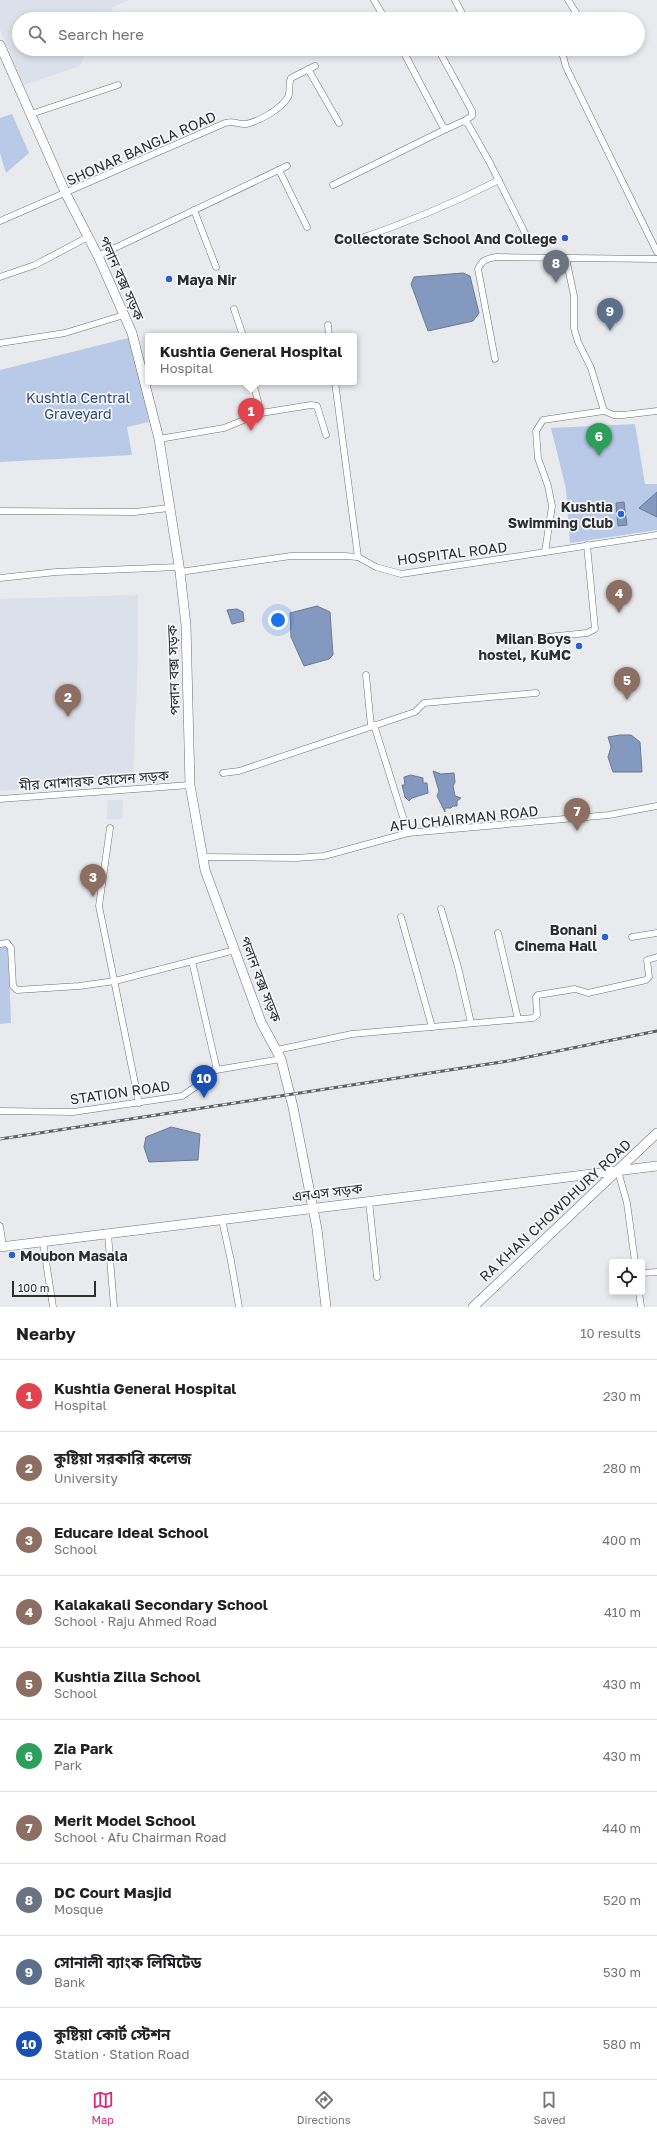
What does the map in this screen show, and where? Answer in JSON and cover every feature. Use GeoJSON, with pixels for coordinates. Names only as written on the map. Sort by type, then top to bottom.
{"type":"FeatureCollection","features":[{"type":"Feature","properties":{"kind":"main road","name":"পলান বক্স সড়ক"},"geometry":{"type":"LineString","coordinates":[[0,45],[66,194],[98,256],[132,333],[145,384]]}},
{"type":"Feature","properties":{"kind":"main road","name":"পলান বক্স সড়ক"},"geometry":{"type":"LineString","coordinates":[[145,385],[159,439],[180,569],[186,625],[190,785],[203,858],[261,1022],[279,1055],[293,1107],[313,1208],[326,1307]]}},
{"type":"Feature","properties":{"kind":"main road","name":"RA KHAN CHOWDHURY ROAD"},"geometry":{"type":"LineString","coordinates":[[473,1307],[657,1133]]}},
{"type":"Feature","properties":{"kind":"main road","name":"এনএস সড়ক"},"geometry":{"type":"LineString","coordinates":[[1,1247],[657,1166]]}},
{"type":"Feature","properties":{"kind":"street"},"geometry":{"type":"LineString","coordinates":[[374,0],[381,12]]}},
{"type":"Feature","properties":{"kind":"street"},"geometry":{"type":"LineString","coordinates":[[455,0],[461,12]]}},
{"type":"Feature","properties":{"kind":"street"},"geometry":{"type":"LineString","coordinates":[[568,0],[576,12]]}},
{"type":"Feature","properties":{"kind":"street"},"geometry":{"type":"LineString","coordinates":[[406,56],[442,125],[446,129]]}},
{"type":"Feature","properties":{"kind":"street"},"geometry":{"type":"LineString","coordinates":[[334,185],[472,116],[472,111],[442,56]]}},
{"type":"Feature","properties":{"kind":"street"},"geometry":{"type":"LineString","coordinates":[[563,56],[566,68],[657,252]]}},
{"type":"Feature","properties":{"kind":"street","name":"SHONAR BANGLA ROAD"},"geometry":{"type":"LineString","coordinates":[[0,221],[66,194],[225,123],[234,121],[243,124],[253,123],[275,110],[288,98],[291,78],[315,66]]}},
{"type":"Feature","properties":{"kind":"street"},"geometry":{"type":"LineString","coordinates":[[308,69],[339,123]]}},
{"type":"Feature","properties":{"kind":"street"},"geometry":{"type":"LineString","coordinates":[[31,114],[118,85]]}},
{"type":"Feature","properties":{"kind":"street"},"geometry":{"type":"LineString","coordinates":[[464,121],[499,180],[529,241]]}},
{"type":"Feature","properties":{"kind":"street"},"geometry":{"type":"LineString","coordinates":[[98,256],[287,166]]}},
{"type":"Feature","properties":{"kind":"street"},"geometry":{"type":"LineString","coordinates":[[280,170],[307,227]]}},
{"type":"Feature","properties":{"kind":"street"},"geometry":{"type":"LineString","coordinates":[[350,242],[401,225],[451,204],[499,180]]}},
{"type":"Feature","properties":{"kind":"street"},"geometry":{"type":"LineString","coordinates":[[194,210],[216,267]]}},
{"type":"Feature","properties":{"kind":"street"},"geometry":{"type":"LineString","coordinates":[[0,277],[40,263],[88,237]]}},
{"type":"Feature","properties":{"kind":"street"},"geometry":{"type":"LineString","coordinates":[[495,359],[478,269],[481,262],[496,257],[657,259]]}},
{"type":"Feature","properties":{"kind":"street"},"geometry":{"type":"LineString","coordinates":[[566,258],[574,296],[574,328],[578,342],[591,368],[604,410]]}},
{"type":"Feature","properties":{"kind":"street"},"geometry":{"type":"LineString","coordinates":[[234,309],[242,333]]}},
{"type":"Feature","properties":{"kind":"street"},"geometry":{"type":"LineString","coordinates":[[0,343],[65,333],[124,315]]}},
{"type":"Feature","properties":{"kind":"street"},"geometry":{"type":"LineString","coordinates":[[328,325],[329,333]]}},
{"type":"Feature","properties":{"kind":"street"},"geometry":{"type":"LineString","coordinates":[[254,385],[261,413]]}},
{"type":"Feature","properties":{"kind":"street"},"geometry":{"type":"LineString","coordinates":[[0,578],[56,572],[180,569],[291,556],[358,557],[335,385]]}},
{"type":"Feature","properties":{"kind":"street"},"geometry":{"type":"LineString","coordinates":[[159,439],[224,428],[261,413],[310,405],[316,406],[326,435]]}},
{"type":"Feature","properties":{"kind":"street"},"geometry":{"type":"LineString","coordinates":[[545,552],[552,506],[548,486],[538,458],[536,431],[543,420],[604,410],[614,415],[657,411]]}},
{"type":"Feature","properties":{"kind":"street"},"geometry":{"type":"LineString","coordinates":[[0,512],[135,512],[169,508]]}},
{"type":"Feature","properties":{"kind":"street","name":"HOSPITAL ROAD"},"geometry":{"type":"LineString","coordinates":[[358,557],[376,568],[401,574],[657,534]]}},
{"type":"Feature","properties":{"kind":"street"},"geometry":{"type":"LineString","coordinates":[[507,641],[587,633],[595,629],[587,545]]}},
{"type":"Feature","properties":{"kind":"street"},"geometry":{"type":"LineString","coordinates":[[366,674],[373,726],[408,833]]}},
{"type":"Feature","properties":{"kind":"street"},"geometry":{"type":"LineString","coordinates":[[223,772],[239,771],[415,712],[424,703],[536,693]]}},
{"type":"Feature","properties":{"kind":"street","name":"মীর মোশারফ হোসেন সড়ক"},"geometry":{"type":"LineString","coordinates":[[0,799],[190,785]]}},
{"type":"Feature","properties":{"kind":"street","name":"AFU CHAIRMAN ROAD"},"geometry":{"type":"LineString","coordinates":[[203,858],[296,858],[324,856],[408,833],[602,816],[657,806]]}},
{"type":"Feature","properties":{"kind":"street"},"geometry":{"type":"LineString","coordinates":[[110,828],[99,906],[139,1103]]}},
{"type":"Feature","properties":{"kind":"street"},"geometry":{"type":"LineString","coordinates":[[441,909],[458,967],[471,1023]]}},
{"type":"Feature","properties":{"kind":"street"},"geometry":{"type":"LineString","coordinates":[[401,918],[432,1027]]}},
{"type":"Feature","properties":{"kind":"street"},"geometry":{"type":"LineString","coordinates":[[498,933],[518,1019]]}},
{"type":"Feature","properties":{"kind":"street"},"geometry":{"type":"LineString","coordinates":[[632,937],[657,934]]}},
{"type":"Feature","properties":{"kind":"street"},"geometry":{"type":"LineString","coordinates":[[0,944],[7,943],[11,948],[13,986],[17,990],[79,986],[115,981],[235,950]]}},
{"type":"Feature","properties":{"kind":"street","name":"STATION ROAD"},"geometry":{"type":"LineString","coordinates":[[0,1111],[73,1112],[182,1096],[201,1083],[210,1072],[279,1055],[352,1034],[389,1029],[432,1027],[536,1016],[536,997],[540,994],[575,988],[588,993],[646,980],[649,977],[647,960],[657,957]]}},
{"type":"Feature","properties":{"kind":"street"},"geometry":{"type":"LineString","coordinates":[[192,961],[218,1070]]}},
{"type":"Feature","properties":{"kind":"street"},"geometry":{"type":"LineString","coordinates":[[618,1170],[627,1203],[635,1259]]}},
{"type":"Feature","properties":{"kind":"street"},"geometry":{"type":"LineString","coordinates":[[369,1201],[377,1277]]}},
{"type":"Feature","properties":{"kind":"street"},"geometry":{"type":"LineString","coordinates":[[222,1220],[239,1307]]}},
{"type":"Feature","properties":{"kind":"street"},"geometry":{"type":"LineString","coordinates":[[0,1226],[1,1247]]}},
{"type":"Feature","properties":{"kind":"street"},"geometry":{"type":"LineString","coordinates":[[108,1234],[114,1307]]}},
{"type":"Feature","properties":{"kind":"street"},"geometry":{"type":"LineString","coordinates":[[43,1242],[53,1307]]}},
{"type":"Feature","properties":{"kind":"street"},"geometry":{"type":"LineString","coordinates":[[645,1273],[657,1272]]}},
{"type":"Feature","properties":{"kind":"street"},"geometry":{"type":"LineString","coordinates":[[639,1295],[641,1307]]}},
{"type":"Feature","properties":{"kind":"shaded area"},"geometry":{"type":"Polygon","coordinates":[[[0,0],[129,0],[111,8],[113,12],[12,12],[12,56],[84,56],[80,66],[24,85],[0,30],[0,0]]]}},
{"type":"Feature","properties":{"kind":"shaded area"},"geometry":{"type":"Polygon","coordinates":[[[463,273],[470,276],[479,313],[473,321],[428,331],[411,284],[414,277],[463,273]]]}},
{"type":"Feature","properties":{"kind":"shaded area"},"geometry":{"type":"Polygon","coordinates":[[[657,492],[657,517],[639,508],[657,492]]]}},
{"type":"Feature","properties":{"kind":"shaded area","name":"Kushtia Swimming Club"},"geometry":{"type":"Polygon","coordinates":[[[624,502],[627,525],[618,526],[616,503],[624,502]]]}},
{"type":"Feature","properties":{"kind":"shaded area"},"geometry":{"type":"Polygon","coordinates":[[[138,595],[138,653],[133,780],[0,791],[0,599],[138,595]]]}},
{"type":"Feature","properties":{"kind":"shaded area"},"geometry":{"type":"Polygon","coordinates":[[[317,606],[330,612],[333,655],[329,659],[304,666],[291,637],[290,613],[317,606]]]}},
{"type":"Feature","properties":{"kind":"shaded area"},"geometry":{"type":"Polygon","coordinates":[[[237,609],[243,612],[244,621],[232,624],[227,610],[237,609]]]}},
{"type":"Feature","properties":{"kind":"shaded area"},"geometry":{"type":"Polygon","coordinates":[[[631,735],[640,742],[642,772],[613,772],[608,757],[611,747],[608,737],[631,735]]]}},
{"type":"Feature","properties":{"kind":"shaded area"},"geometry":{"type":"Polygon","coordinates":[[[433,771],[441,774],[454,773],[455,782],[453,786],[455,796],[461,798],[457,801],[457,806],[445,808],[445,812],[437,796],[439,791],[433,771]]]}},
{"type":"Feature","properties":{"kind":"shaded area"},"geometry":{"type":"Polygon","coordinates":[[[411,775],[423,778],[423,783],[427,783],[428,793],[412,798],[409,801],[405,797],[402,785],[405,785],[404,777],[411,775]]]}},
{"type":"Feature","properties":{"kind":"shaded area"},"geometry":{"type":"Polygon","coordinates":[[[108,800],[123,800],[122,819],[107,819],[108,800]]]}},
{"type":"Feature","properties":{"kind":"shaded area"},"geometry":{"type":"Polygon","coordinates":[[[171,1127],[200,1134],[198,1160],[149,1162],[144,1147],[146,1137],[171,1127]]]}},
{"type":"Feature","properties":{"kind":"green space"},"geometry":{"type":"Polygon","coordinates":[[[12,114],[29,153],[6,173],[0,153],[0,118],[12,114]]]}},
{"type":"Feature","properties":{"kind":"green space","name":"Kushtia Central Graveyard"},"geometry":{"type":"Polygon","coordinates":[[[132,337],[149,422],[127,427],[132,455],[0,462],[0,370],[132,337]]]}},
{"type":"Feature","properties":{"kind":"green space"},"geometry":{"type":"Polygon","coordinates":[[[635,424],[645,484],[657,484],[657,530],[570,543],[566,489],[551,428],[635,424]]]}},
{"type":"Feature","properties":{"kind":"green space"},"geometry":{"type":"Polygon","coordinates":[[[8,946],[11,1023],[0,1024],[0,947],[8,946]]]}},
{"type":"Feature","properties":{"kind":"railway"},"geometry":{"type":"LineString","coordinates":[[0,1139],[508,1061],[657,1031]]}},
{"type":"Feature","properties":{"kind":"place","name":"Collectorate School And College"},"geometry":{"type":"Point","coordinates":[565,238]}},
{"type":"Feature","properties":{"kind":"place","name":"Maya Nir"},"geometry":{"type":"Point","coordinates":[169,279]}},
{"type":"Feature","properties":{"kind":"place","name":"DC Court Masjid"},"geometry":{"type":"Point","coordinates":[556,283]}},
{"type":"Feature","properties":{"kind":"place","name":"সোনালী ব্যাংক লিমিটেড"},"geometry":{"type":"Point","coordinates":[610,331]}},
{"type":"Feature","properties":{"kind":"place","name":"Kushtia General Hospital"},"geometry":{"type":"Point","coordinates":[251,431]}},
{"type":"Feature","properties":{"kind":"place","name":"Zia Park"},"geometry":{"type":"Point","coordinates":[599,456]}},
{"type":"Feature","properties":{"kind":"place","name":"Kushtia Swimming Club"},"geometry":{"type":"Point","coordinates":[621,514]}},
{"type":"Feature","properties":{"kind":"place","name":"Kalakakali Secondary School"},"geometry":{"type":"Point","coordinates":[619,613]}},
{"type":"Feature","properties":{"kind":"place","name":"Milan Boys hostel, KuMC"},"geometry":{"type":"Point","coordinates":[579,646]}},
{"type":"Feature","properties":{"kind":"place","name":"Kushtia Zilla School"},"geometry":{"type":"Point","coordinates":[627,700]}},
{"type":"Feature","properties":{"kind":"place","name":"কুষ্টিয়া সরকারি কলেজ"},"geometry":{"type":"Point","coordinates":[68,717]}},
{"type":"Feature","properties":{"kind":"place","name":"Merit Model School"},"geometry":{"type":"Point","coordinates":[577,831]}},
{"type":"Feature","properties":{"kind":"place","name":"Educare Ideal School"},"geometry":{"type":"Point","coordinates":[93,897]}},
{"type":"Feature","properties":{"kind":"place","name":"Bonani Cinema Hall"},"geometry":{"type":"Point","coordinates":[605,937]}},
{"type":"Feature","properties":{"kind":"place","name":"কুষ্টিয়া কোর্ট স্টেশন"},"geometry":{"type":"Point","coordinates":[204,1098]}},
{"type":"Feature","properties":{"kind":"place","name":"Moubon Masala"},"geometry":{"type":"Point","coordinates":[12,1255]}}]}
